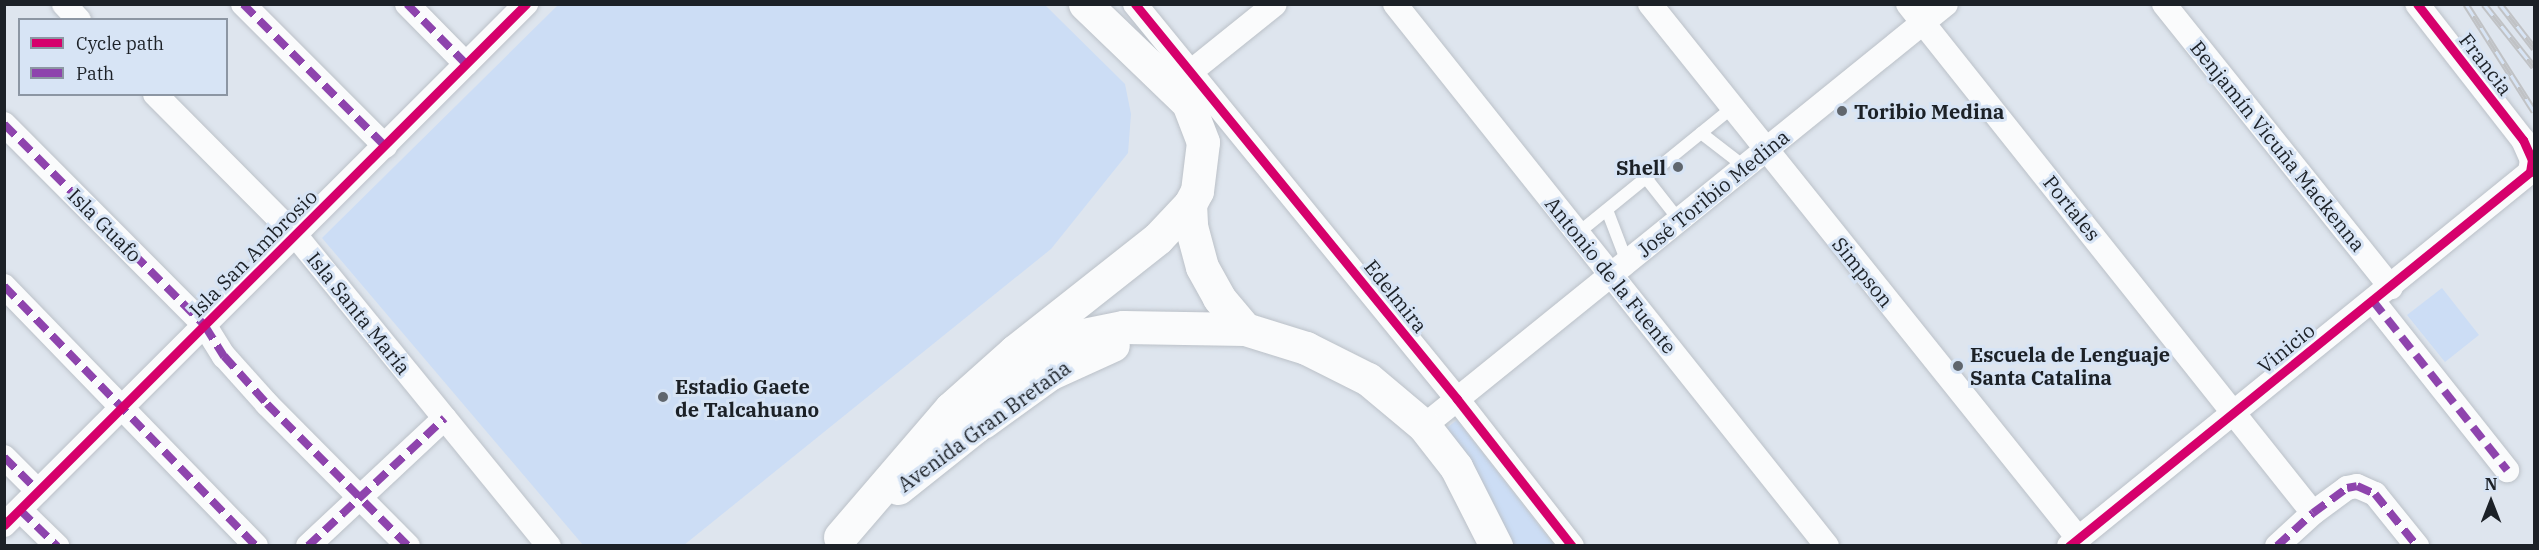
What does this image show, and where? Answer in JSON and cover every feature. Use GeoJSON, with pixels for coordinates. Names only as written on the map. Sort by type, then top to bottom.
{"type":"FeatureCollection","features":[{"type":"Feature","properties":{"kind":"main road"},"geometry":{"type":"LineString","coordinates":[[1085,4],[1182,79],[1203,142],[1202,175],[1190,204],[1191,226],[1202,267],[1219,298],[1245,329]]}},
{"type":"Feature","properties":{"kind":"main road","name":"Avenida Gran Bretaña"},"geometry":{"type":"LineString","coordinates":[[835,541],[918,443],[976,385],[1137,256],[1190,204]]}},
{"type":"Feature","properties":{"kind":"main road","name":"Avenida Gran Bretaña"},"geometry":{"type":"LineString","coordinates":[[1030,353],[1055,320]]}},
{"type":"Feature","properties":{"kind":"main road","name":"Avenida Gran Bretaña"},"geometry":{"type":"LineString","coordinates":[[976,385],[1030,353],[1093,332],[1174,327],[1245,329],[1306,348],[1341,364],[1388,394],[1424,426],[1456,467],[1496,546]]}},
{"type":"Feature","properties":{"kind":"main road","name":"Avenida Gran Bretaña"},"geometry":{"type":"LineString","coordinates":[[835,541],[976,426],[1074,360],[1174,327]]}},
{"type":"Feature","properties":{"kind":"main road"},"geometry":{"type":"LineString","coordinates":[[976,426],[1030,353]]}},
{"type":"Feature","properties":{"kind":"street"},"geometry":{"type":"LineString","coordinates":[[64,4],[77,18]]}},
{"type":"Feature","properties":{"kind":"street"},"geometry":{"type":"LineString","coordinates":[[243,4],[385,146]]}},
{"type":"Feature","properties":{"kind":"street"},"geometry":{"type":"LineString","coordinates":[[407,4],[466,64]]}},
{"type":"Feature","properties":{"kind":"street","name":"Isla San Ambrosio"},"geometry":{"type":"LineString","coordinates":[[12,517],[526,4]]}},
{"type":"Feature","properties":{"kind":"street","name":"Edelmira"},"geometry":{"type":"LineString","coordinates":[[1135,4],[1182,79],[1457,399],[1572,546]]}},
{"type":"Feature","properties":{"kind":"street"},"geometry":{"type":"LineString","coordinates":[[1182,79],[1275,4]]}},
{"type":"Feature","properties":{"kind":"street","name":"Antonio de la Fuente"},"geometry":{"type":"LineString","coordinates":[[1395,4],[1578,233],[1619,268],[1827,546]]}},
{"type":"Feature","properties":{"kind":"street","name":"Simpson"},"geometry":{"type":"LineString","coordinates":[[1650,4],[2074,542]]}},
{"type":"Feature","properties":{"kind":"street","name":"José Toribio Medina"},"geometry":{"type":"LineString","coordinates":[[1424,426],[1766,150],[1916,14],[1946,4]]}},
{"type":"Feature","properties":{"kind":"street","name":"Benjamín Vicuña Mackenna"},"geometry":{"type":"LineString","coordinates":[[2164,4],[2382,294],[2507,470]]}},
{"type":"Feature","properties":{"kind":"street","name":"Francia"},"geometry":{"type":"LineString","coordinates":[[2417,4],[2527,147],[2531,166],[2525,179]]}},
{"type":"Feature","properties":{"kind":"street","name":"Portales"},"geometry":{"type":"LineString","coordinates":[[1916,14],[2236,412],[2313,513]]}},
{"type":"Feature","properties":{"kind":"street","name":"Isla Santa María"},"geometry":{"type":"LineString","coordinates":[[156,96],[296,236],[549,546]]}},
{"type":"Feature","properties":{"kind":"street","name":"Isla Guafo"},"geometry":{"type":"LineString","coordinates":[[4,124],[205,326],[224,356],[267,404],[362,496],[408,546]]}},
{"type":"Feature","properties":{"kind":"street","name":"Vinicio"},"geometry":{"type":"LineString","coordinates":[[2074,542],[2525,179]]}},
{"type":"Feature","properties":{"kind":"street"},"geometry":{"type":"LineString","coordinates":[[4,286],[256,546]]}},
{"type":"Feature","properties":{"kind":"street"},"geometry":{"type":"LineString","coordinates":[[308,546],[445,418]]}},
{"type":"Feature","properties":{"kind":"street"},"geometry":{"type":"LineString","coordinates":[[4,457],[38,491]]}},
{"type":"Feature","properties":{"kind":"street"},"geometry":{"type":"LineString","coordinates":[[2277,546],[2313,513],[2347,488],[2364,487],[2375,494],[2417,546]]}},
{"type":"Feature","properties":{"kind":"street"},"geometry":{"type":"LineString","coordinates":[[12,517],[57,546]]}},
{"type":"Feature","properties":{"kind":"lane"},"geometry":{"type":"LineString","coordinates":[[1578,233],[1732,108]]}},
{"type":"Feature","properties":{"kind":"lane"},"geometry":{"type":"LineString","coordinates":[[1701,133],[1745,167]]}},
{"type":"Feature","properties":{"kind":"lane"},"geometry":{"type":"LineString","coordinates":[[1646,178],[1679,220]]}},
{"type":"Feature","properties":{"kind":"lane"},"geometry":{"type":"LineString","coordinates":[[1607,210],[1619,268]]}},
{"type":"Feature","properties":{"kind":"shaded area","name":"Estadio Gaete de Talcahuano"},"geometry":{"type":"Polygon","coordinates":[[[558,5],[1045,5],[1125,84],[1131,114],[1128,153],[1051,249],[684,545],[583,545],[322,238],[558,5]]]}},
{"type":"Feature","properties":{"kind":"shaded area"},"geometry":{"type":"Polygon","coordinates":[[[2442,288],[2479,335],[2445,362],[2407,315],[2442,288]]]}},
{"type":"Feature","properties":{"kind":"shaded area"},"geometry":{"type":"Polygon","coordinates":[[[1457,420],[1554,545],[1511,545],[1444,430],[1457,420]]]}},
{"type":"Feature","properties":{"kind":"railway"},"geometry":{"type":"LineString","coordinates":[[2466,4],[2534,111]]}},
{"type":"Feature","properties":{"kind":"railway"},"geometry":{"type":"LineString","coordinates":[[2484,4],[2534,67]]}},
{"type":"Feature","properties":{"kind":"railway"},"geometry":{"type":"LineString","coordinates":[[2500,4],[2534,48]]}},
{"type":"Feature","properties":{"kind":"marked path"},"geometry":{"type":"LineString","coordinates":[[243,4],[385,146]]}},
{"type":"Feature","properties":{"kind":"marked path"},"geometry":{"type":"LineString","coordinates":[[407,4],[466,64]]}},
{"type":"Feature","properties":{"kind":"marked path"},"geometry":{"type":"LineString","coordinates":[[4,124],[205,326],[224,356],[267,404],[408,546]]}},
{"type":"Feature","properties":{"kind":"marked path"},"geometry":{"type":"LineString","coordinates":[[4,286],[256,546]]}},
{"type":"Feature","properties":{"kind":"marked path"},"geometry":{"type":"LineString","coordinates":[[2373,301],[2507,470]]}},
{"type":"Feature","properties":{"kind":"marked path"},"geometry":{"type":"LineString","coordinates":[[308,546],[445,418]]}},
{"type":"Feature","properties":{"kind":"marked path"},"geometry":{"type":"LineString","coordinates":[[4,457],[38,491]]}},
{"type":"Feature","properties":{"kind":"marked path"},"geometry":{"type":"LineString","coordinates":[[2277,546],[2313,513],[2347,488],[2357,486],[2375,494],[2417,546]]}},
{"type":"Feature","properties":{"kind":"marked path"},"geometry":{"type":"LineString","coordinates":[[20,510],[57,546]]}},
{"type":"Feature","properties":{"kind":"cycle path"},"geometry":{"type":"LineString","coordinates":[[4,525],[526,4]]}},
{"type":"Feature","properties":{"kind":"cycle path"},"geometry":{"type":"LineString","coordinates":[[1135,4],[1457,399],[1572,546]]}},
{"type":"Feature","properties":{"kind":"cycle path"},"geometry":{"type":"LineString","coordinates":[[2069,546],[2530,172],[2532,160],[2523,140],[2417,4]]}},
{"type":"Feature","properties":{"kind":"place","name":"Toribio Medina"},"geometry":{"type":"Point","coordinates":[1842,111]}},
{"type":"Feature","properties":{"kind":"place","name":"Shell"},"geometry":{"type":"Point","coordinates":[1678,167]}},
{"type":"Feature","properties":{"kind":"place","name":"Escuela de Lenguaje Santa Catalina"},"geometry":{"type":"Point","coordinates":[1958,366]}},
{"type":"Feature","properties":{"kind":"place","name":"Estadio Gaete de Talcahuano"},"geometry":{"type":"Point","coordinates":[663,397]}}]}
